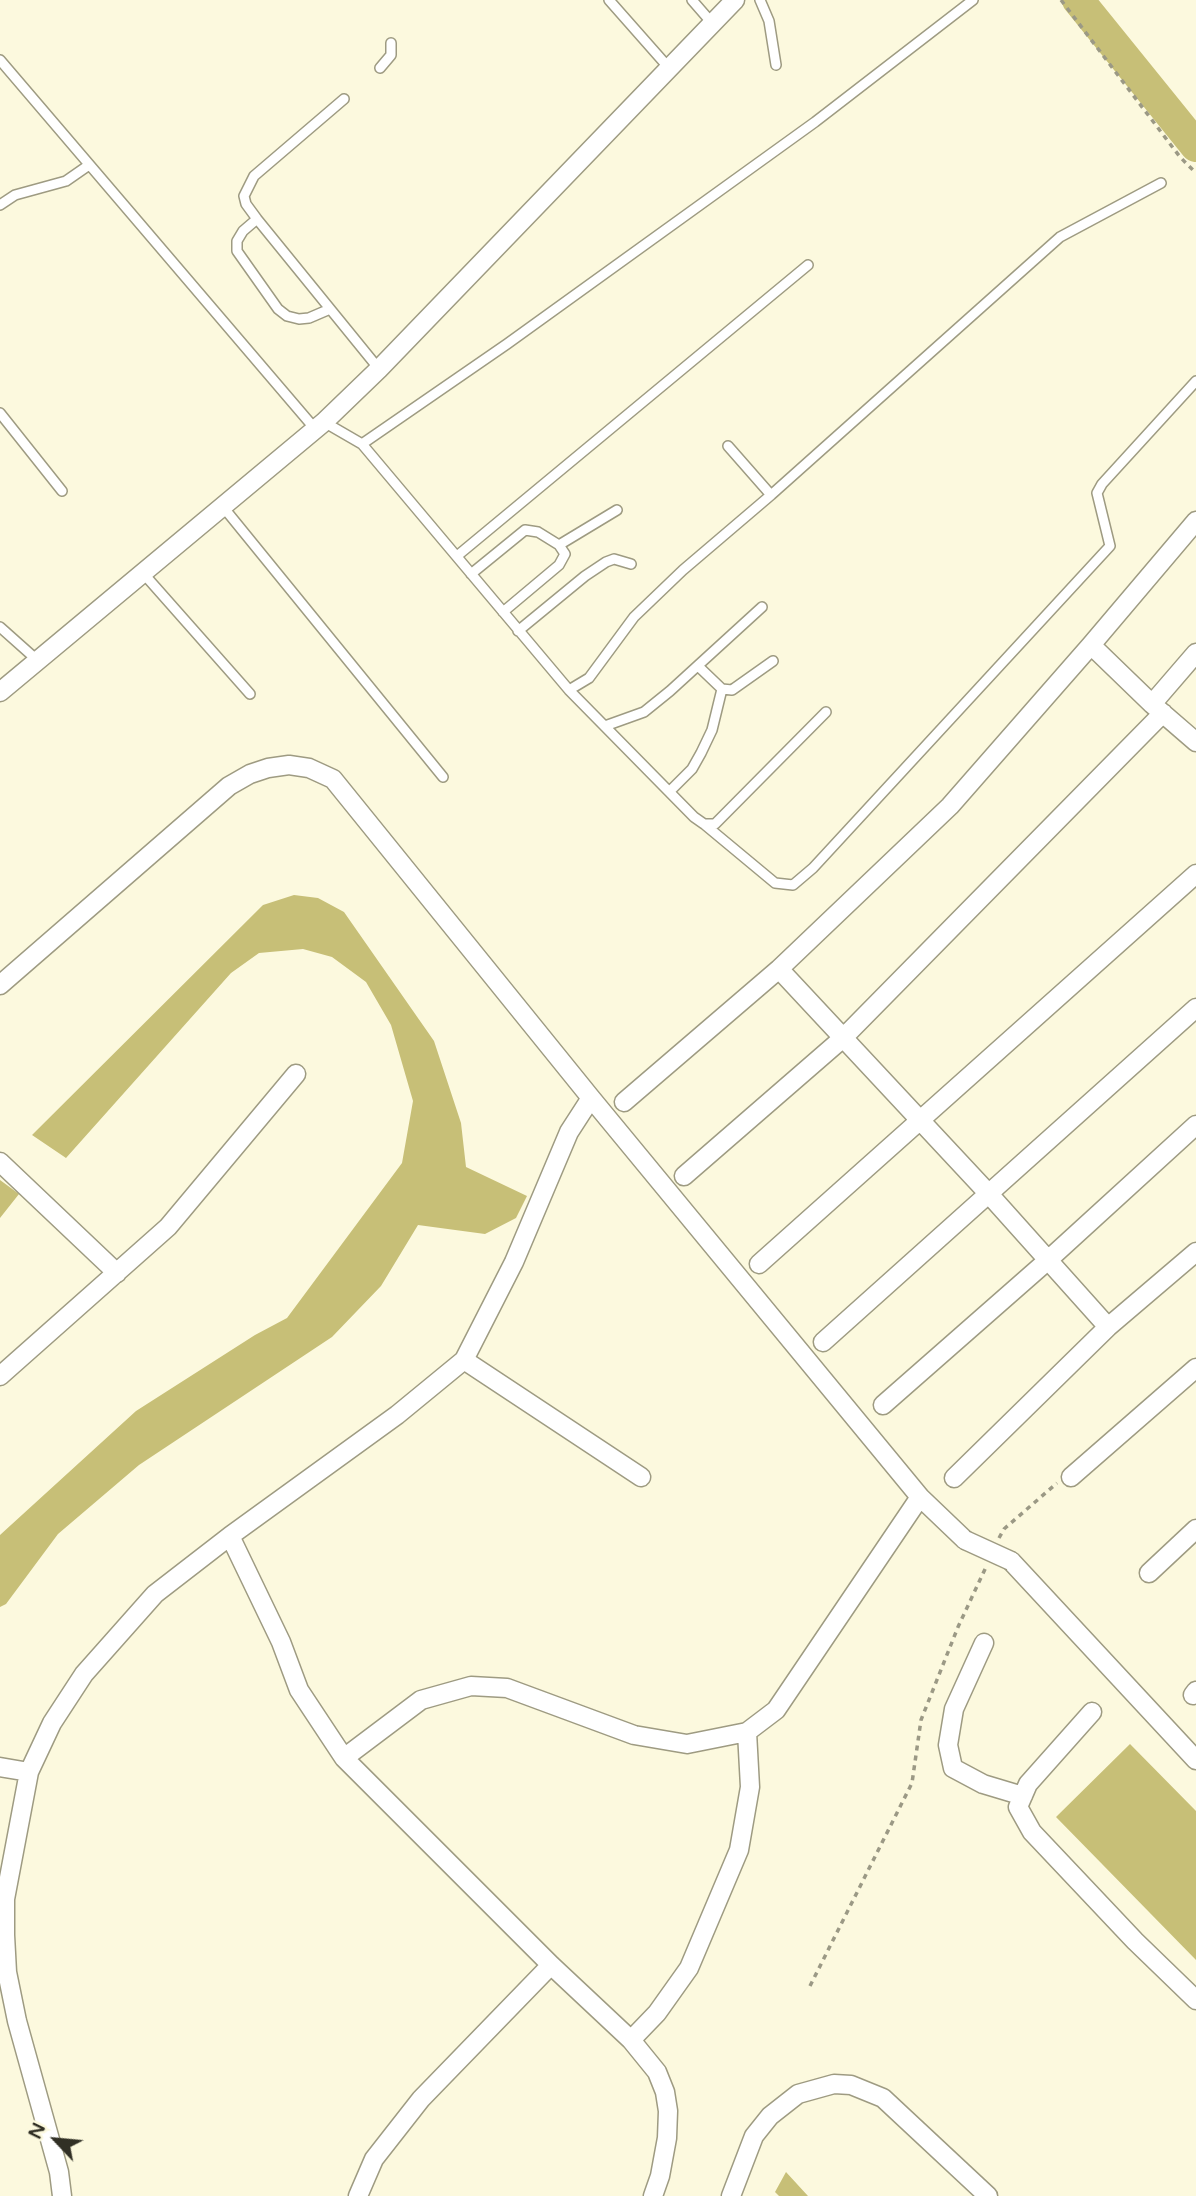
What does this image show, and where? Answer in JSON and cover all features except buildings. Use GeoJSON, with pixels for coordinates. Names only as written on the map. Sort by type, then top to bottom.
{"type":"FeatureCollection","features":[{"type":"Feature","properties":{"kind":"street"},"geometry":{"type":"LineString","coordinates":[[0,692],[320,426],[379,369],[735,0]]}},
{"type":"Feature","properties":{"kind":"street"},"geometry":{"type":"LineString","coordinates":[[624,1102],[779,969],[950,806],[1196,521]]}},
{"type":"Feature","properties":{"kind":"street"},"geometry":{"type":"LineString","coordinates":[[1091,645],[1157,709],[1196,742]]}},
{"type":"Feature","properties":{"kind":"street"},"geometry":{"type":"LineString","coordinates":[[684,1176],[843,1038],[1157,709],[1196,653]]}},
{"type":"Feature","properties":{"kind":"street"},"geometry":{"type":"LineString","coordinates":[[0,985],[229,786],[250,774],[289,765],[309,768],[333,779],[591,1098],[920,1497],[965,1540],[1011,1562],[1196,1760]]}},
{"type":"Feature","properties":{"kind":"street"},"geometry":{"type":"LineString","coordinates":[[760,1264],[1196,874]]}},
{"type":"Feature","properties":{"kind":"street"},"geometry":{"type":"LineString","coordinates":[[779,969],[988,1192],[1108,1327]]}},
{"type":"Feature","properties":{"kind":"street"},"geometry":{"type":"LineString","coordinates":[[823,1342],[1196,1008]]}},
{"type":"Feature","properties":{"kind":"street"},"geometry":{"type":"LineString","coordinates":[[0,1376],[168,1227],[296,1074]]}},
{"type":"Feature","properties":{"kind":"street"},"geometry":{"type":"LineString","coordinates":[[62,2196],[60,2172],[17,2021],[7,1972],[5,1899],[29,1772],[52,1723],[84,1674],[155,1594],[397,1415],[464,1360],[514,1262],[569,1132],[591,1098]]}},
{"type":"Feature","properties":{"kind":"street"},"geometry":{"type":"LineString","coordinates":[[883,1405],[1196,1125]]}},
{"type":"Feature","properties":{"kind":"street"},"geometry":{"type":"LineString","coordinates":[[0,1162],[117,1273]]}},
{"type":"Feature","properties":{"kind":"street"},"geometry":{"type":"LineString","coordinates":[[954,1478],[1108,1327],[1196,1252]]}},
{"type":"Feature","properties":{"kind":"street"},"geometry":{"type":"LineString","coordinates":[[464,1360],[641,1477]]}},
{"type":"Feature","properties":{"kind":"street"},"geometry":{"type":"LineString","coordinates":[[1070,1477],[1194,1375]]}},
{"type":"Feature","properties":{"kind":"street"},"geometry":{"type":"LineString","coordinates":[[344,1758],[421,1700],[471,1686],[507,1688],[634,1735],[687,1744],[747,1731],[776,1710],[920,1497]]}},
{"type":"Feature","properties":{"kind":"street"},"geometry":{"type":"LineString","coordinates":[[1149,1573],[1196,1529]]}},
{"type":"Feature","properties":{"kind":"street"},"geometry":{"type":"LineString","coordinates":[[230,1536],[281,1642],[299,1690],[344,1758],[551,1965],[631,2040],[657,2072],[665,2092],[668,2111],[667,2138],[660,2176],[653,2196]]}},
{"type":"Feature","properties":{"kind":"street"},"geometry":{"type":"LineString","coordinates":[[984,1643],[954,1709],[947,1745],[953,1768],[982,1784],[1023,1796]]}},
{"type":"Feature","properties":{"kind":"street"},"geometry":{"type":"LineString","coordinates":[[1092,1712],[1028,1784],[1018,1807],[1032,1832],[1135,1941],[1196,2000]]}},
{"type":"Feature","properties":{"kind":"street"},"geometry":{"type":"LineString","coordinates":[[631,2040],[657,2013],[689,1968],[739,1850],[750,1787],[747,1731]]}},
{"type":"Feature","properties":{"kind":"street"},"geometry":{"type":"LineString","coordinates":[[0,1767],[29,1772]]}},
{"type":"Feature","properties":{"kind":"street"},"geometry":{"type":"LineString","coordinates":[[358,2196],[374,2160],[421,2099],[551,1965]]}},
{"type":"Feature","properties":{"kind":"street"},"geometry":{"type":"LineString","coordinates":[[731,2196],[754,2136],[770,2116],[798,2094],[834,2084],[851,2085],[883,2098],[988,2196]]}},
{"type":"Feature","properties":{"kind":"lane"},"geometry":{"type":"LineString","coordinates":[[609,0],[669,68]]}},
{"type":"Feature","properties":{"kind":"lane"},"geometry":{"type":"LineString","coordinates":[[692,0],[712,23]]}},
{"type":"Feature","properties":{"kind":"lane"},"geometry":{"type":"LineString","coordinates":[[760,0],[769,21],[776,65]]}},
{"type":"Feature","properties":{"kind":"lane"},"geometry":{"type":"LineString","coordinates":[[362,444],[507,344],[793,138],[973,0]]}},
{"type":"Feature","properties":{"kind":"lane"},"geometry":{"type":"LineString","coordinates":[[380,68],[391,55],[391,43]]}},
{"type":"Feature","properties":{"kind":"lane"},"geometry":{"type":"LineString","coordinates":[[0,61],[320,426],[362,444],[569,690],[694,817],[775,883],[793,885],[813,868],[1110,546],[1097,493],[1102,484],[1196,381]]}},
{"type":"Feature","properties":{"kind":"lane"},"geometry":{"type":"LineString","coordinates":[[344,99],[254,176],[244,196],[246,204],[257,219],[379,369]]}},
{"type":"Feature","properties":{"kind":"lane"},"geometry":{"type":"LineString","coordinates":[[0,205],[15,195],[66,181],[89,165]]}},
{"type":"Feature","properties":{"kind":"lane"},"geometry":{"type":"LineString","coordinates":[[569,690],[589,678],[634,617],[683,570],[1060,237],[1161,183]]}},
{"type":"Feature","properties":{"kind":"lane"},"geometry":{"type":"LineString","coordinates":[[257,219],[243,231],[237,241],[237,251],[278,309],[287,316],[299,319],[309,318],[330,309]]}},
{"type":"Feature","properties":{"kind":"lane"},"geometry":{"type":"LineString","coordinates":[[457,556],[808,265]]}},
{"type":"Feature","properties":{"kind":"lane"},"geometry":{"type":"LineString","coordinates":[[0,413],[62,491]]}},
{"type":"Feature","properties":{"kind":"lane"},"geometry":{"type":"LineString","coordinates":[[728,446],[771,495]]}},
{"type":"Feature","properties":{"kind":"lane"},"geometry":{"type":"LineString","coordinates":[[224,508],[443,777]]}},
{"type":"Feature","properties":{"kind":"lane"},"geometry":{"type":"LineString","coordinates":[[559,545],[617,510]]}},
{"type":"Feature","properties":{"kind":"lane"},"geometry":{"type":"LineString","coordinates":[[471,574],[525,530],[538,532],[559,545],[565,554],[559,565],[503,612]]}},
{"type":"Feature","properties":{"kind":"lane"},"geometry":{"type":"LineString","coordinates":[[518,631],[606,562],[614,559],[631,564]]}},
{"type":"Feature","properties":{"kind":"lane"},"geometry":{"type":"LineString","coordinates":[[143,573],[250,694]]}},
{"type":"Feature","properties":{"kind":"lane"},"geometry":{"type":"LineString","coordinates":[[605,726],[644,712],[762,607]]}},
{"type":"Feature","properties":{"kind":"lane"},"geometry":{"type":"LineString","coordinates":[[0,627],[37,660]]}},
{"type":"Feature","properties":{"kind":"lane"},"geometry":{"type":"LineString","coordinates":[[698,666],[722,689],[732,690],[773,661]]}},
{"type":"Feature","properties":{"kind":"lane"},"geometry":{"type":"LineString","coordinates":[[670,791],[692,769],[701,753],[712,730],[722,689]]}},
{"type":"Feature","properties":{"kind":"lane"},"geometry":{"type":"LineString","coordinates":[[704,824],[715,824],[826,712]]}},
{"type":"Feature","properties":{"kind":"path"},"geometry":{"type":"LineString","coordinates":[[1061,0],[1180,158],[1196,173]]}},
{"type":"Feature","properties":{"kind":"shaded area"},"geometry":{"type":"Polygon","coordinates":[[[294,895],[318,898],[344,912],[434,1041],[461,1123],[466,1167],[527,1196],[516,1218],[485,1234],[418,1225],[381,1286],[332,1337],[139,1465],[58,1534],[6,1604],[0,1607],[0,1535],[136,1411],[255,1335],[287,1318],[402,1163],[413,1101],[391,1025],[366,982],[332,957],[303,949],[259,953],[231,973],[66,1158],[32,1135],[263,905],[294,895]]]}},
{"type":"Feature","properties":{"kind":"shaded area"},"geometry":{"type":"Polygon","coordinates":[[[0,1180],[19,1194],[0,1218],[0,1180]]]}},
{"type":"Feature","properties":{"kind":"shaded area"},"geometry":{"type":"Polygon","coordinates":[[[1130,1744],[1196,1811],[1196,1960],[1056,1817],[1130,1744]]]}},
{"type":"Feature","properties":{"kind":"shaded area"},"geometry":{"type":"Polygon","coordinates":[[[786,2172],[808,2196],[779,2196],[775,2192],[786,2172]]]}},
{"type":"Feature","properties":{"kind":"waterway"},"geometry":{"type":"LineString","coordinates":[[1078,0],[1196,146]]}}]}
